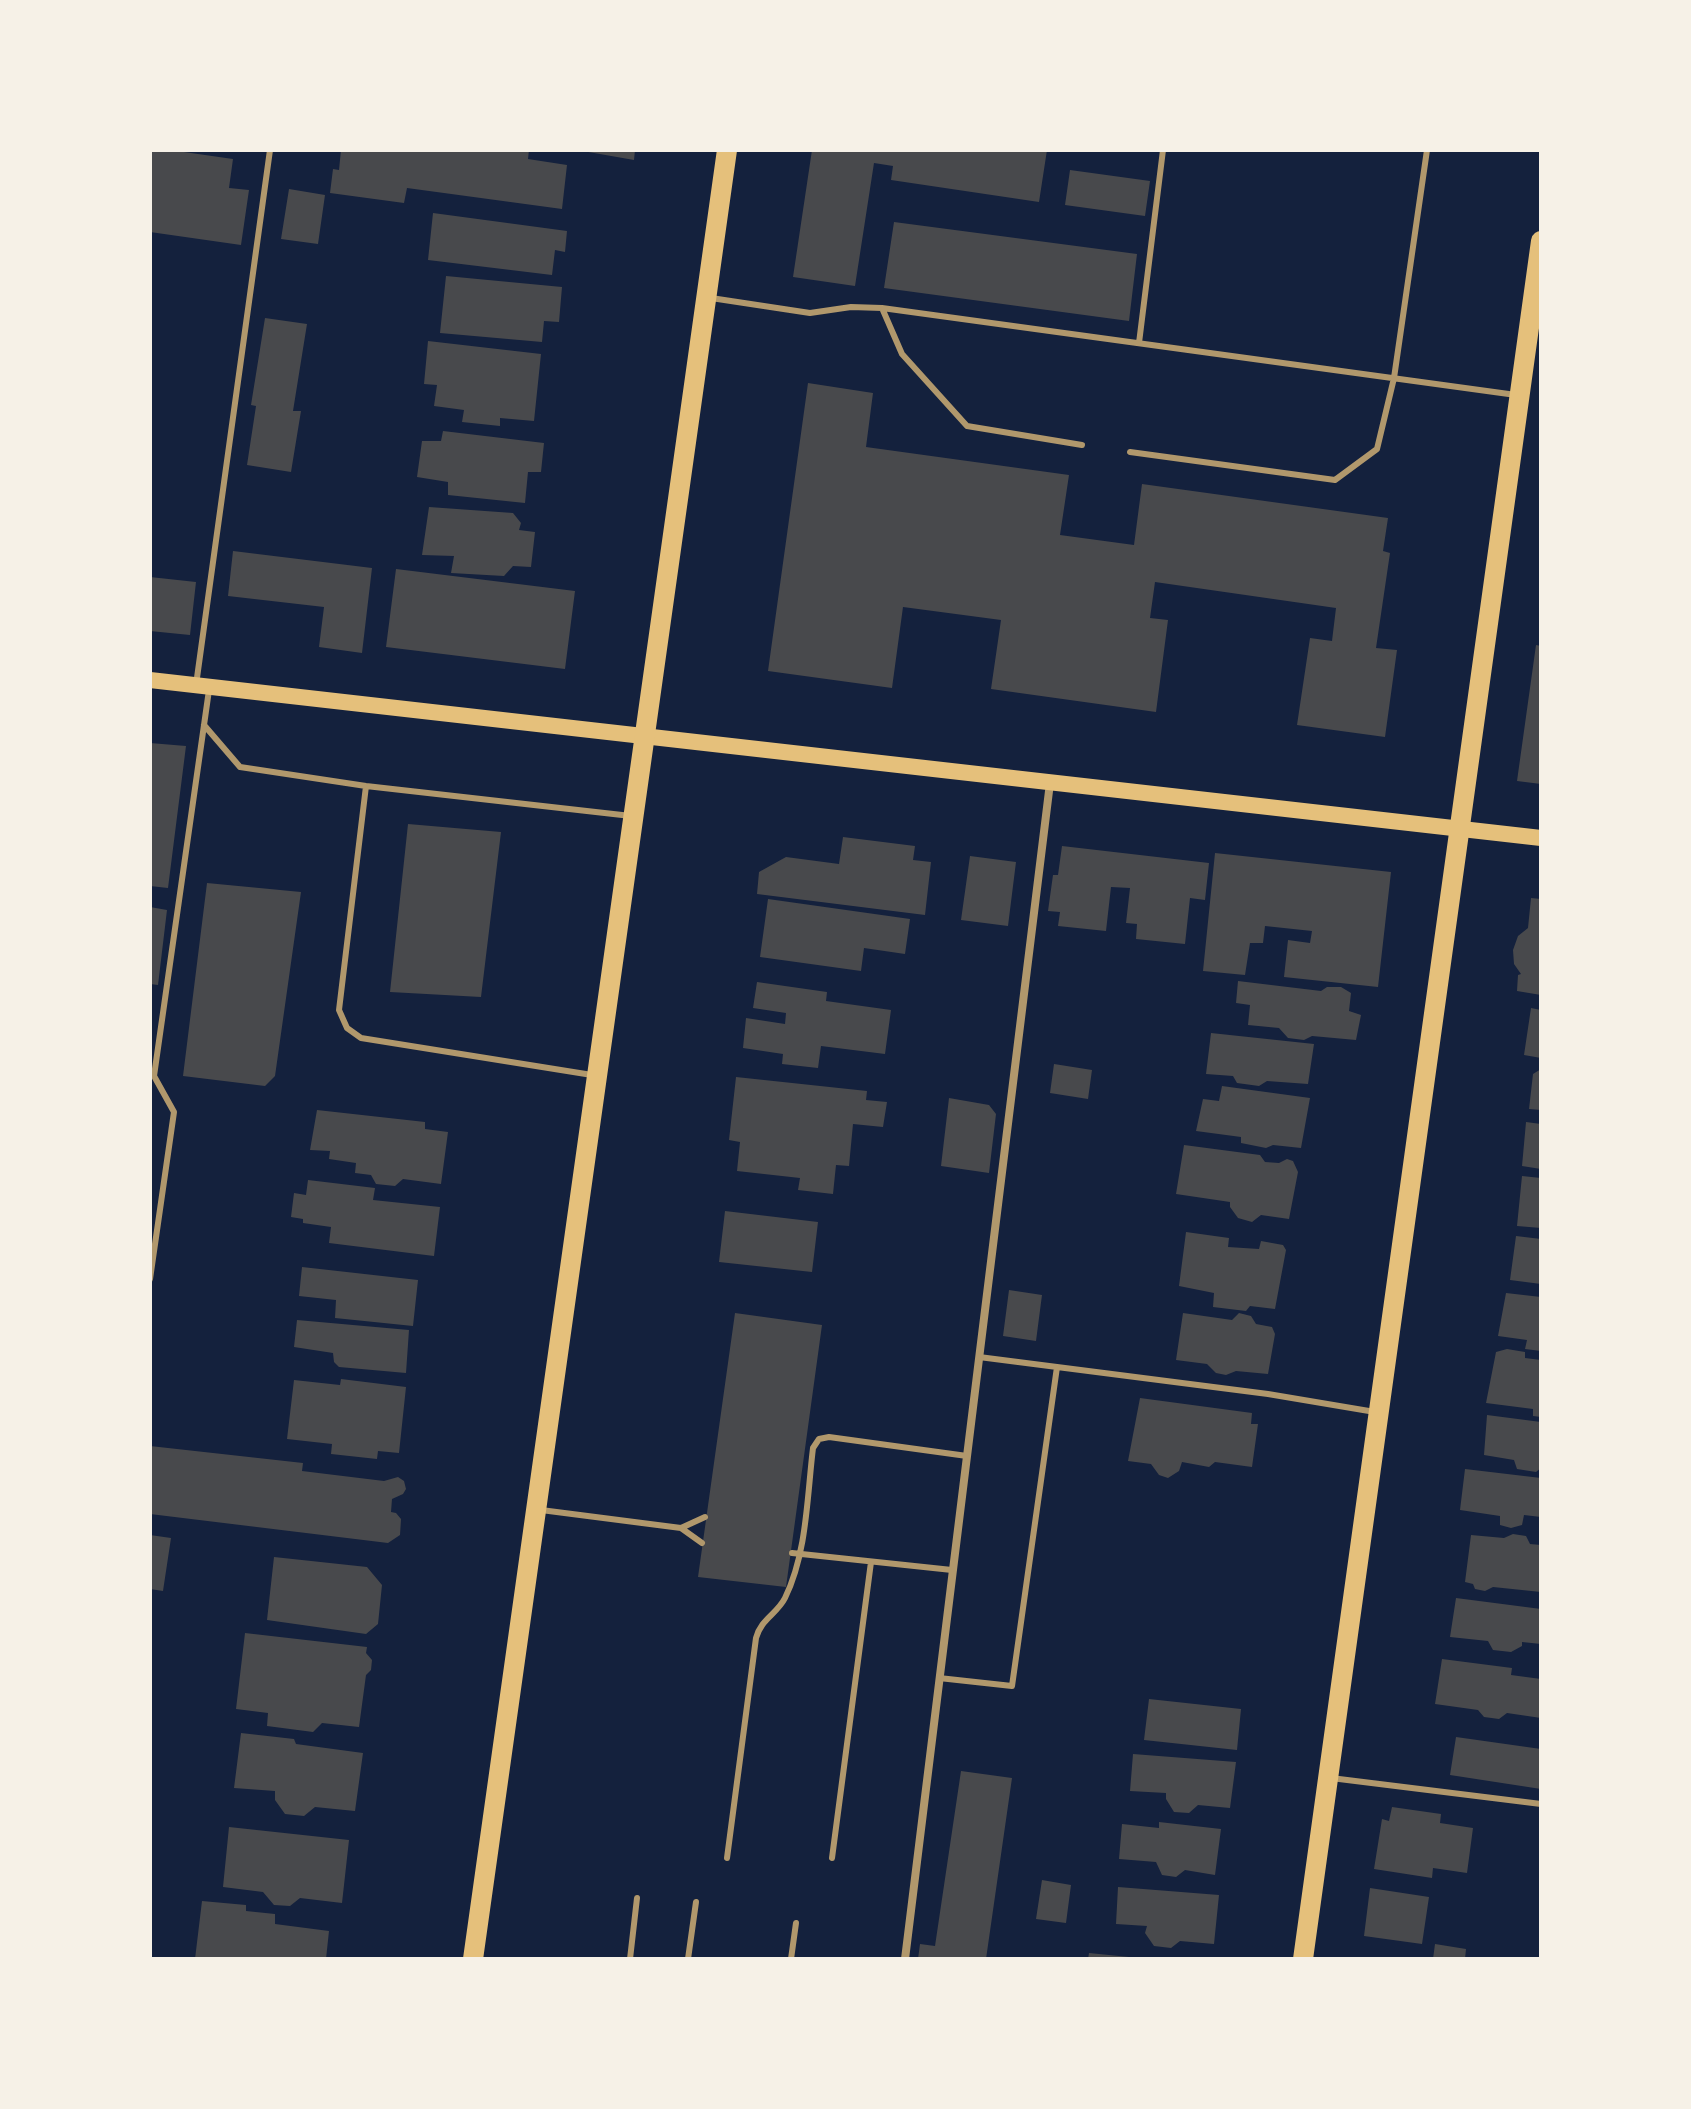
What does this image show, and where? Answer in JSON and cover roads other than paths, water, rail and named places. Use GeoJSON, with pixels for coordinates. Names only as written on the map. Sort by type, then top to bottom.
{"type":"FeatureCollection","features":[{"type":"Feature","properties":{"kind":"main road"},"geometry":{"type":"LineString","coordinates":[[473,1959],[727,150]]}},
{"type":"Feature","properties":{"kind":"main road"},"geometry":{"type":"LineString","coordinates":[[1303,1959],[1541,241]]}},
{"type":"Feature","properties":{"kind":"main road"},"geometry":{"type":"LineString","coordinates":[[150,680],[1541,838]]}},
{"type":"Feature","properties":{"kind":"street"},"geometry":{"type":"LineString","coordinates":[[905,1959],[1050,783]]}},
{"type":"Feature","properties":{"kind":"lane"},"geometry":{"type":"LineString","coordinates":[[150,1279],[174,1112],[154,1076],[204,725],[202,686],[270,150]]}},
{"type":"Feature","properties":{"kind":"lane"},"geometry":{"type":"LineString","coordinates":[[1139,343],[1163,150]]}},
{"type":"Feature","properties":{"kind":"lane"},"geometry":{"type":"LineString","coordinates":[[1130,452],[1335,480],[1377,449],[1394,378],[1427,150]]}},
{"type":"Feature","properties":{"kind":"lane"},"geometry":{"type":"LineString","coordinates":[[707,298],[810,313],[851,307],[882,308],[1520,395]]}},
{"type":"Feature","properties":{"kind":"lane"},"geometry":{"type":"LineString","coordinates":[[882,308],[902,354],[967,426],[1082,445]]}},
{"type":"Feature","properties":{"kind":"lane"},"geometry":{"type":"LineString","coordinates":[[204,725],[240,767],[366,786],[634,816]]}},
{"type":"Feature","properties":{"kind":"lane"},"geometry":{"type":"LineString","coordinates":[[366,786],[339,1010],[347,1028],[361,1038],[598,1076]]}},
{"type":"Feature","properties":{"kind":"lane"},"geometry":{"type":"LineString","coordinates":[[979,1357],[1268,1394],[1378,1413]]}},
{"type":"Feature","properties":{"kind":"lane"},"geometry":{"type":"LineString","coordinates":[[939,1678],[1012,1686],[1057,1367]]}},
{"type":"Feature","properties":{"kind":"lane"},"geometry":{"type":"LineString","coordinates":[[727,1858],[756,1638],[759,1627],[779,1608],[786,1596],[803,1530],[813,1448],[819,1439],[829,1437],[967,1456]]}},
{"type":"Feature","properties":{"kind":"lane"},"geometry":{"type":"LineString","coordinates":[[537,1510],[681,1528],[702,1543]]}},
{"type":"Feature","properties":{"kind":"lane"},"geometry":{"type":"LineString","coordinates":[[681,1528],[705,1517]]}},
{"type":"Feature","properties":{"kind":"lane"},"geometry":{"type":"LineString","coordinates":[[795,1529],[803,1530]]}},
{"type":"Feature","properties":{"kind":"lane"},"geometry":{"type":"LineString","coordinates":[[795,1554],[952,1570]]}},
{"type":"Feature","properties":{"kind":"lane"},"geometry":{"type":"LineString","coordinates":[[832,1858],[871,1562]]}},
{"type":"Feature","properties":{"kind":"lane"},"geometry":{"type":"LineString","coordinates":[[1328,1777],[1541,1804]]}},
{"type":"Feature","properties":{"kind":"lane"},"geometry":{"type":"LineString","coordinates":[[630,1959],[637,1898]]}},
{"type":"Feature","properties":{"kind":"lane"},"geometry":{"type":"LineString","coordinates":[[688,1959],[696,1902]]}},
{"type":"Feature","properties":{"kind":"lane"},"geometry":{"type":"LineString","coordinates":[[791,1959],[796,1923]]}}]}
